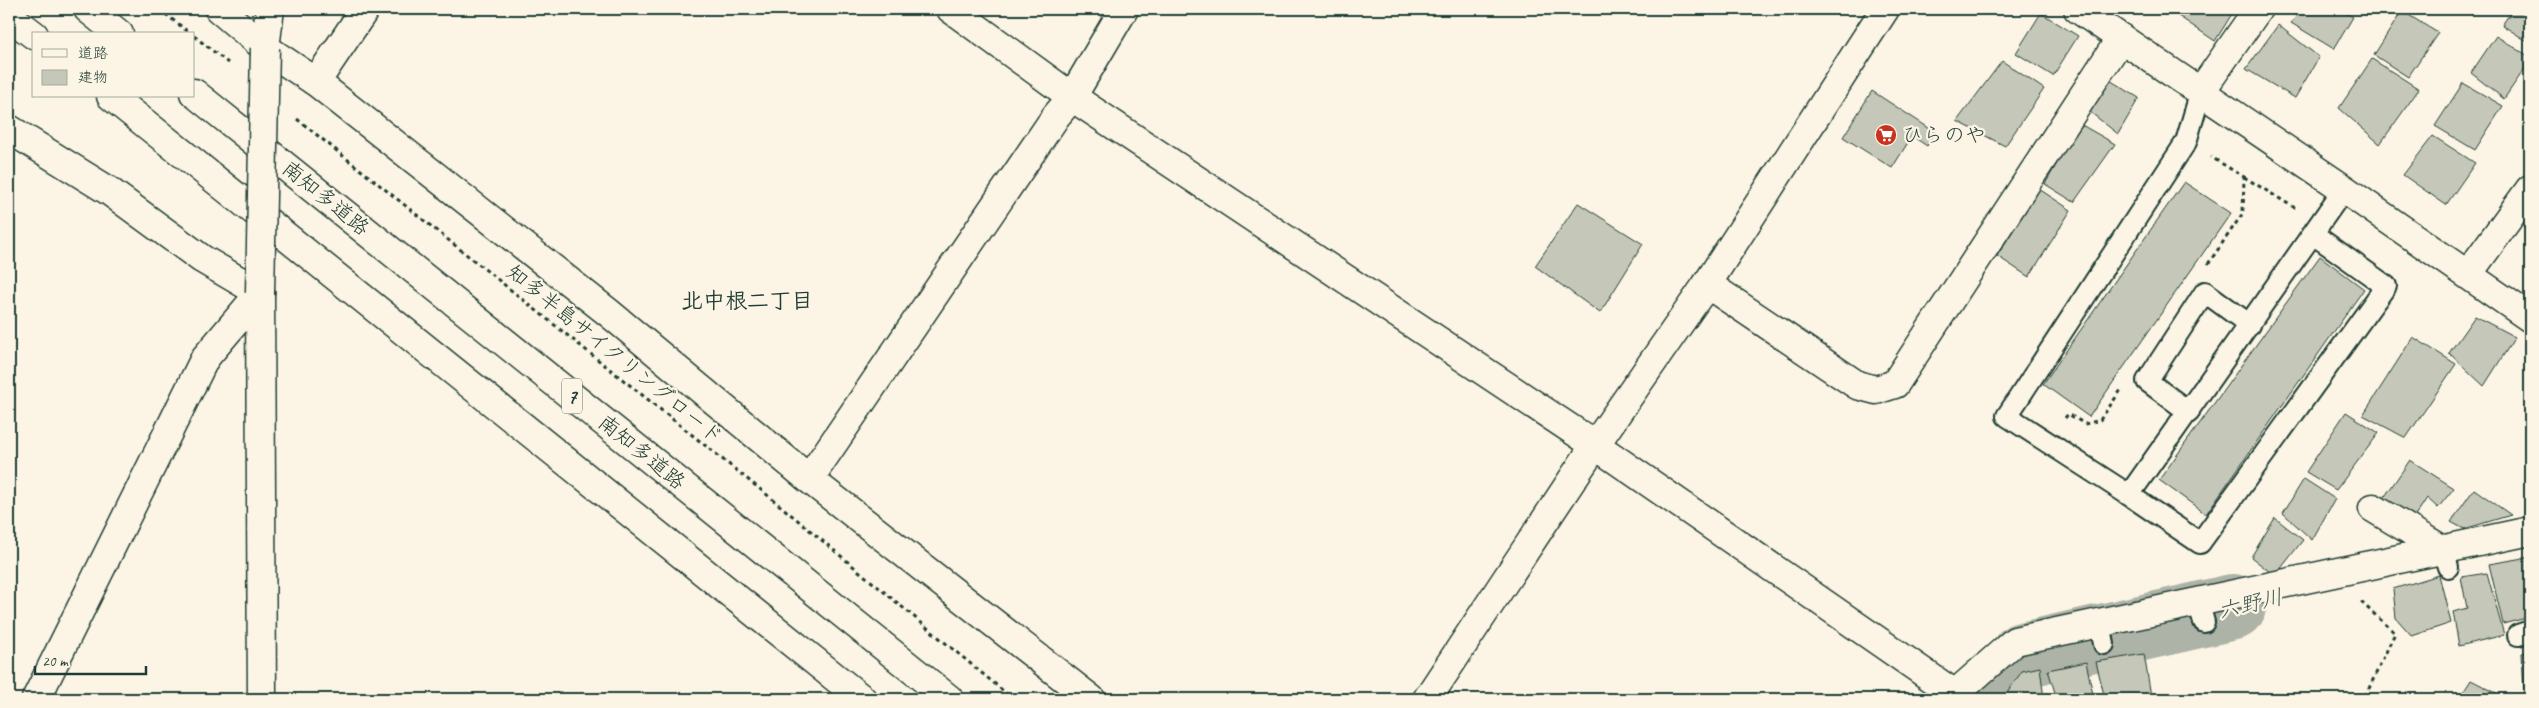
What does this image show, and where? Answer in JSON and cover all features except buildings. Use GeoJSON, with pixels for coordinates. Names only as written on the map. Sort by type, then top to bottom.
{"type":"FeatureCollection","features":[{"type":"Feature","properties":{"kind":"main road"},"geometry":{"type":"LineString","coordinates":[[88,9],[117,32]]}},
{"type":"Feature","properties":{"kind":"main road"},"geometry":{"type":"LineString","coordinates":[[219,9],[265,48],[316,82],[609,313],[809,479],[1091,699]]}},
{"type":"Feature","properties":{"kind":"main road"},"geometry":{"type":"LineString","coordinates":[[262,699],[260,293],[265,48],[270,9]]}},
{"type":"Feature","properties":{"kind":"main road"},"geometry":{"type":"LineString","coordinates":[[316,82],[365,9]]}},
{"type":"Feature","properties":{"kind":"main road"},"geometry":{"type":"LineString","coordinates":[[951,9],[1072,97],[1595,445],[1958,697],[2015,641],[2102,634],[2445,559],[2530,531]]}},
{"type":"Feature","properties":{"kind":"main road"},"geometry":{"type":"LineString","coordinates":[[809,479],[1056,116],[1072,97],[1124,9]]}},
{"type":"Feature","properties":{"kind":"main road"},"geometry":{"type":"LineString","coordinates":[[1428,699],[1595,445],[1707,284],[1885,9]]}},
{"type":"Feature","properties":{"kind":"main road"},"geometry":{"type":"LineString","coordinates":[[2078,9],[2201,91],[2530,318]]}},
{"type":"Feature","properties":{"kind":"main road"},"geometry":{"type":"LineString","coordinates":[[2201,91],[2258,9]]}},
{"type":"Feature","properties":{"kind":"main road"},"geometry":{"type":"LineString","coordinates":[[9,16],[32,33]]}},
{"type":"Feature","properties":{"kind":"main road"},"geometry":{"type":"LineString","coordinates":[[1707,284],[1857,385],[1876,390],[1895,384],[2121,38]]}},
{"type":"Feature","properties":{"kind":"main road","name":"南知多道路"},"geometry":{"type":"LineString","coordinates":[[195,94],[949,699]]}},
{"type":"Feature","properties":{"kind":"main road"},"geometry":{"type":"LineString","coordinates":[[113,98],[862,699]]}},
{"type":"Feature","properties":{"kind":"main road"},"geometry":{"type":"LineString","coordinates":[[9,129],[109,191],[202,259],[260,293]]}},
{"type":"Feature","properties":{"kind":"main road"},"geometry":{"type":"LineString","coordinates":[[2468,274],[2528,198]]}},
{"type":"Feature","properties":{"kind":"main road"},"geometry":{"type":"LineString","coordinates":[[36,699],[205,358],[260,293]]}},
{"type":"Feature","properties":{"kind":"main road"},"geometry":{"type":"LineString","coordinates":[[2373,508],[2445,559]]}},
{"type":"Feature","properties":{"kind":"lane"},"geometry":{"type":"LineString","coordinates":[[2201,91],[2186,142],[2008,416],[2200,543],[2386,286],[2317,229]]}},
{"type":"Feature","properties":{"kind":"lane"},"geometry":{"type":"LineString","coordinates":[[2129,495],[2344,189]]}},
{"type":"Feature","properties":{"kind":"lane"},"geometry":{"type":"LineString","coordinates":[[2189,412],[2147,381],[2206,292],[2250,325]]}},
{"type":"Feature","properties":{"kind":"path"},"geometry":{"type":"LineString","coordinates":[[159,9],[188,32]]}},
{"type":"Feature","properties":{"kind":"path"},"geometry":{"type":"LineString","coordinates":[[195,37],[233,67]]}},
{"type":"Feature","properties":{"kind":"path","name":"知多半島サイクリングロード"},"geometry":{"type":"LineString","coordinates":[[295,117],[771,498],[1013,699]]}},
{"type":"Feature","properties":{"kind":"path"},"geometry":{"type":"LineString","coordinates":[[2244,177],[2317,229]]}},
{"type":"Feature","properties":{"kind":"path"},"geometry":{"type":"LineString","coordinates":[[2353,602],[2362,602],[2395,633],[2364,699]]}},
{"type":"Feature","properties":{"kind":"waterway","name":"六野川"},"geometry":{"type":"LineString","coordinates":[[1990,699],[2023,655],[2233,607]]}},
{"type":"Feature","properties":{"kind":"place","name":"ひらのや"},"geometry":{"type":"Point","coordinates":[1886,135]}},
{"type":"Feature","properties":{"kind":"district","name":"北中根二丁目"},"geometry":{"type":"Point","coordinates":[747,300]}}]}
